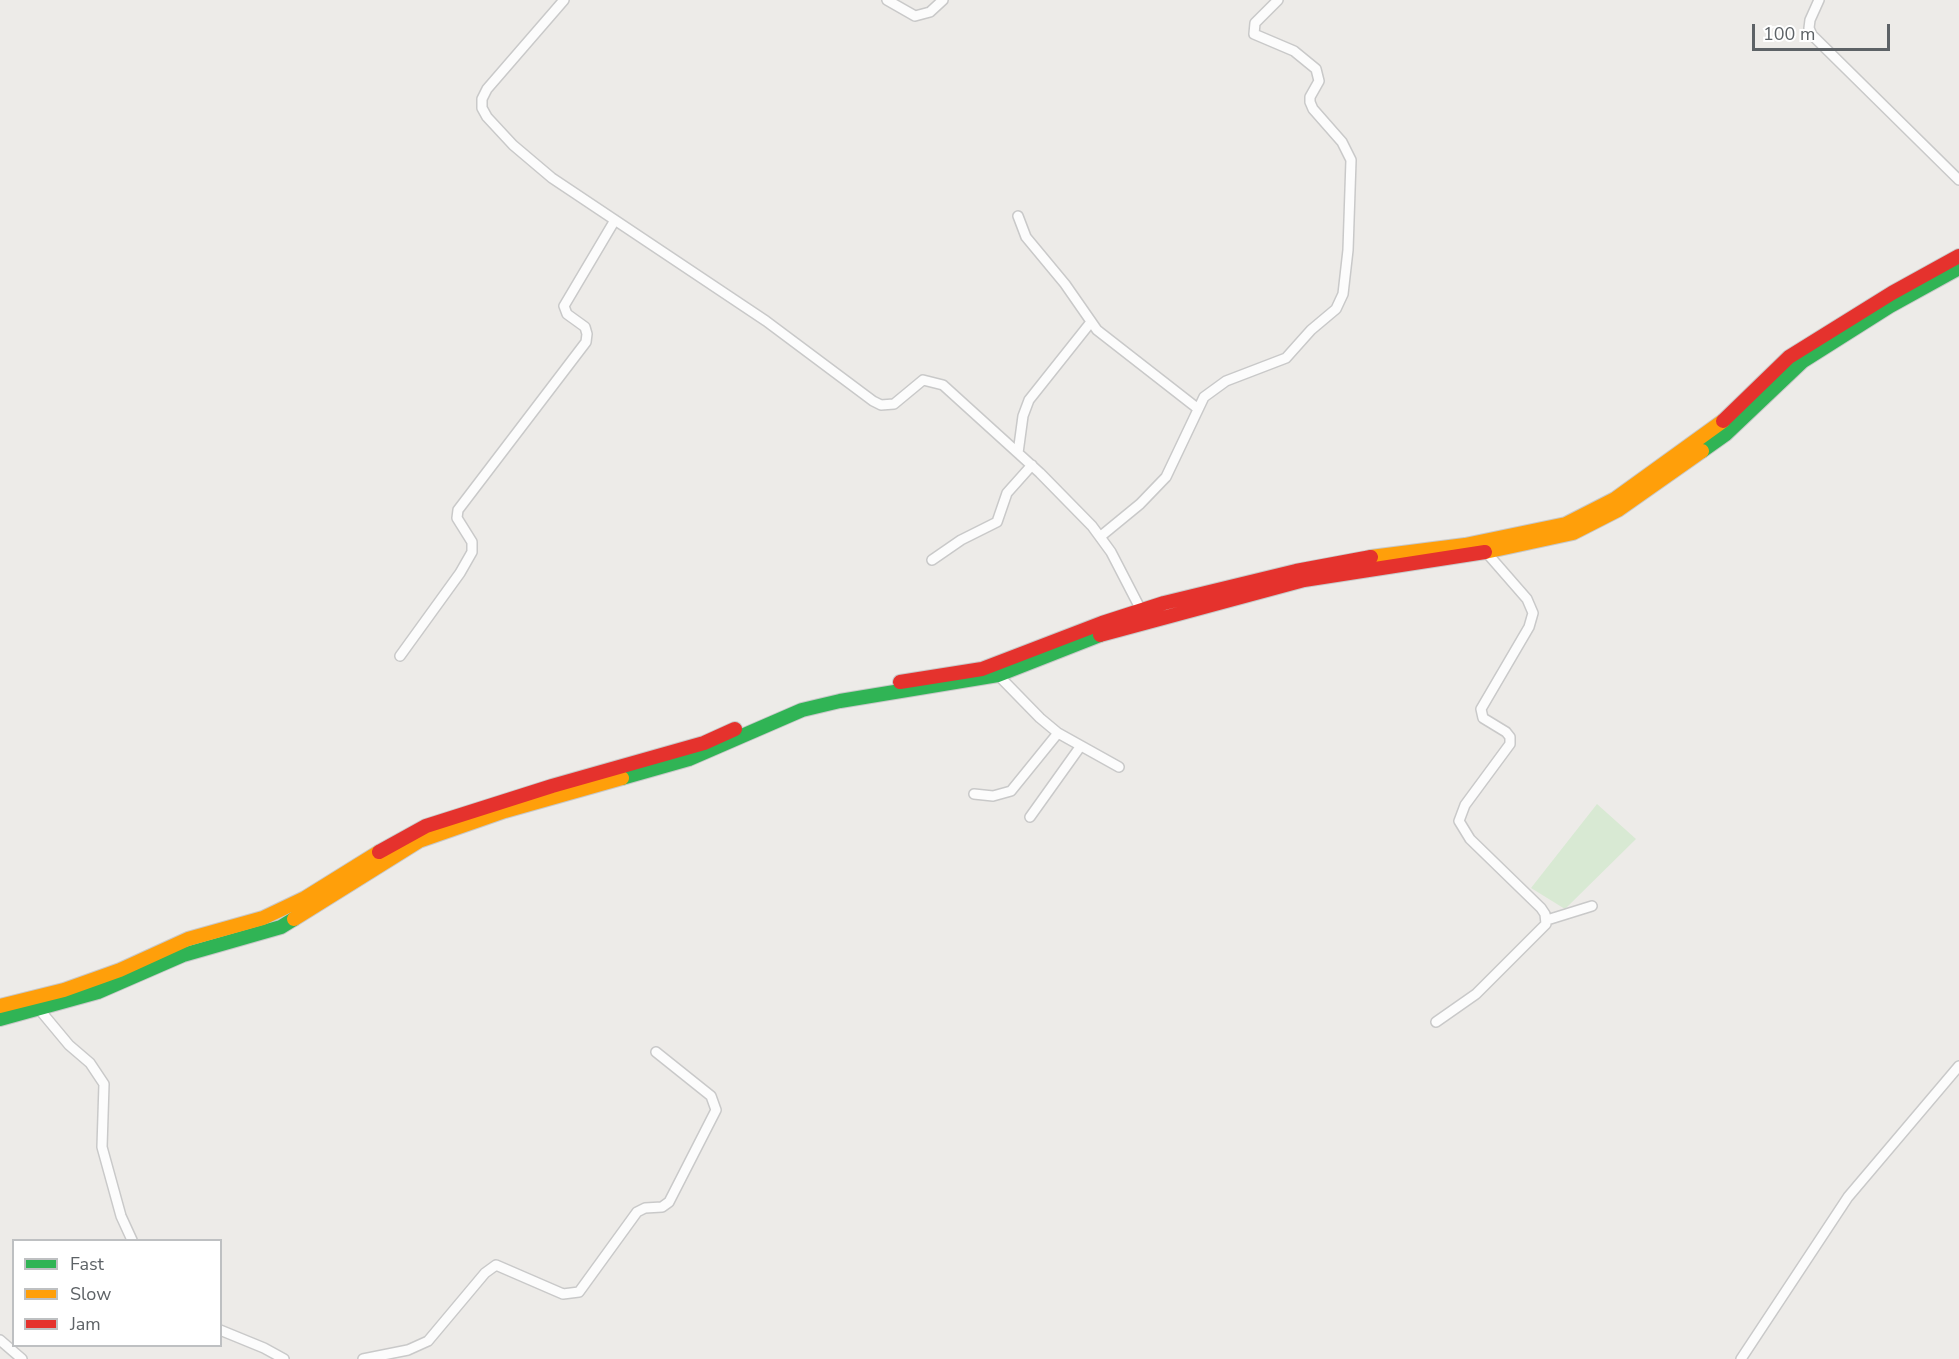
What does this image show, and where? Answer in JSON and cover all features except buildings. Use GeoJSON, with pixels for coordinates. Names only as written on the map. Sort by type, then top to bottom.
{"type":"FeatureCollection","features":[{"type":"Feature","properties":{"kind":"street"},"geometry":{"type":"LineString","coordinates":[[564,0],[487,88],[482,99],[482,108],[487,117],[526,157],[615,220],[766,321],[873,401],[881,405],[894,404],[923,380],[936,382],[1032,465],[1101,536],[1142,610]]}},
{"type":"Feature","properties":{"kind":"street"},"geometry":{"type":"LineString","coordinates":[[887,0],[915,16],[930,12],[942,0]]}},
{"type":"Feature","properties":{"kind":"street"},"geometry":{"type":"LineString","coordinates":[[1101,536],[1140,504],[1166,477],[1197,408],[1215,387],[1286,358],[1311,330],[1336,309],[1346,280],[1351,160],[1342,142],[1313,109],[1310,102],[1310,97],[1319,81],[1316,69],[1294,51],[1254,34],[1255,23],[1278,0]]}},
{"type":"Feature","properties":{"kind":"street"},"geometry":{"type":"LineString","coordinates":[[1819,0],[1810,20],[1809,28],[1812,35],[1959,180]]}},
{"type":"Feature","properties":{"kind":"street"},"geometry":{"type":"LineString","coordinates":[[1018,216],[1026,237],[1065,284],[1091,322],[1136,363],[1197,408]]}},
{"type":"Feature","properties":{"kind":"street"},"geometry":{"type":"LineString","coordinates":[[400,656],[460,573],[472,552],[472,542],[457,518],[458,510],[586,342],[585,327],[567,314],[564,306],[615,220]]}},
{"type":"Feature","properties":{"kind":"street"},"geometry":{"type":"LineString","coordinates":[[0,1006],[64,990],[120,970],[188,939],[263,918],[304,898],[389,845],[450,817],[704,743],[802,701],[885,684],[982,669],[1142,610],[1296,571],[1366,558],[1465,546],[1550,529],[1581,517],[1615,499],[1705,436],[1733,413],[1789,357],[1892,293],[1959,256]]}},
{"type":"Feature","properties":{"kind":"street"},"geometry":{"type":"LineString","coordinates":[[0,1019],[121,984],[198,950],[281,927],[308,912],[395,854],[447,831],[514,809],[689,759],[802,710],[850,699],[998,675],[1096,636],[1282,585],[1486,552],[1573,533],[1618,510],[1739,423],[1803,361],[1890,306],[1959,268]]}},
{"type":"Feature","properties":{"kind":"street"},"geometry":{"type":"LineString","coordinates":[[1018,453],[1023,416],[1029,400],[1091,322]]}},
{"type":"Feature","properties":{"kind":"street"},"geometry":{"type":"LineString","coordinates":[[932,560],[961,540],[998,522],[1007,493],[1032,465]]}},
{"type":"Feature","properties":{"kind":"street"},"geometry":{"type":"LineString","coordinates":[[1486,552],[1531,605],[1533,613],[1529,627],[1481,709],[1484,718],[1506,732],[1510,744],[1465,805],[1460,821],[1470,839],[1541,908],[1547,920]]}},
{"type":"Feature","properties":{"kind":"street"},"geometry":{"type":"LineString","coordinates":[[998,675],[1058,733],[1119,767]]}},
{"type":"Feature","properties":{"kind":"street"},"geometry":{"type":"LineString","coordinates":[[974,794],[993,795],[1011,791],[1058,733]]}},
{"type":"Feature","properties":{"kind":"street"},"geometry":{"type":"LineString","coordinates":[[1030,817],[1080,747]]}},
{"type":"Feature","properties":{"kind":"street"},"geometry":{"type":"LineString","coordinates":[[1436,1022],[1460,1007],[1489,982],[1542,931],[1547,920],[1592,906]]}},
{"type":"Feature","properties":{"kind":"street"},"geometry":{"type":"LineString","coordinates":[[39,1009],[69,1045],[90,1063],[104,1084],[102,1147],[121,1216],[132,1239]]}},
{"type":"Feature","properties":{"kind":"street"},"geometry":{"type":"LineString","coordinates":[[363,1359],[408,1350],[428,1341],[485,1273],[496,1265],[563,1294],[579,1292],[637,1212],[645,1208],[662,1207],[669,1202],[716,1110],[711,1096],[656,1052]]}},
{"type":"Feature","properties":{"kind":"street"},"geometry":{"type":"LineString","coordinates":[[1741,1359],[1848,1197],[1959,1066]]}},
{"type":"Feature","properties":{"kind":"street"},"geometry":{"type":"LineString","coordinates":[[222,1331],[271,1351],[284,1359]]}},
{"type":"Feature","properties":{"kind":"street"},"geometry":{"type":"LineString","coordinates":[[0,1340],[22,1359]]}},
{"type":"Feature","properties":{"kind":"green space"},"geometry":{"type":"Polygon","coordinates":[[[1597,804],[1636,839],[1565,909],[1531,888],[1597,804]]]}},
{"type":"Feature","properties":{"kind":"traffic: fast"},"geometry":{"type":"LineString","coordinates":[[1702,451],[1726,434],[1803,361],[1890,306],[1959,268]]}},
{"type":"Feature","properties":{"kind":"traffic: fast"},"geometry":{"type":"LineString","coordinates":[[622,778],[689,759],[802,710],[840,701],[998,675],[1100,635]]}},
{"type":"Feature","properties":{"kind":"traffic: fast"},"geometry":{"type":"LineString","coordinates":[[0,1019],[98,992],[183,955],[281,927],[294,919]]}},
{"type":"Feature","properties":{"kind":"traffic: slow"},"geometry":{"type":"LineString","coordinates":[[1371,557],[1465,545],[1566,524],[1615,499],[1723,421]]}},
{"type":"Feature","properties":{"kind":"traffic: slow"},"geometry":{"type":"LineString","coordinates":[[1485,552],[1573,533],[1618,510],[1702,451]]}},
{"type":"Feature","properties":{"kind":"traffic: slow"},"geometry":{"type":"LineString","coordinates":[[294,919],[419,841],[505,811],[622,778]]}},
{"type":"Feature","properties":{"kind":"traffic: slow"},"geometry":{"type":"LineString","coordinates":[[0,1006],[64,990],[120,970],[188,939],[263,918],[305,898],[379,852]]}},
{"type":"Feature","properties":{"kind":"traffic: jam"},"geometry":{"type":"LineString","coordinates":[[1723,421],[1789,357],[1892,293],[1959,256]]}},
{"type":"Feature","properties":{"kind":"traffic: jam"},"geometry":{"type":"LineString","coordinates":[[1100,635],[1304,580],[1485,552]]}},
{"type":"Feature","properties":{"kind":"traffic: jam"},"geometry":{"type":"LineString","coordinates":[[900,682],[982,669],[1102,623],[1164,603],[1296,571],[1371,557]]}},
{"type":"Feature","properties":{"kind":"traffic: jam"},"geometry":{"type":"LineString","coordinates":[[379,852],[426,826],[552,786],[704,743],[735,729]]}}]}
